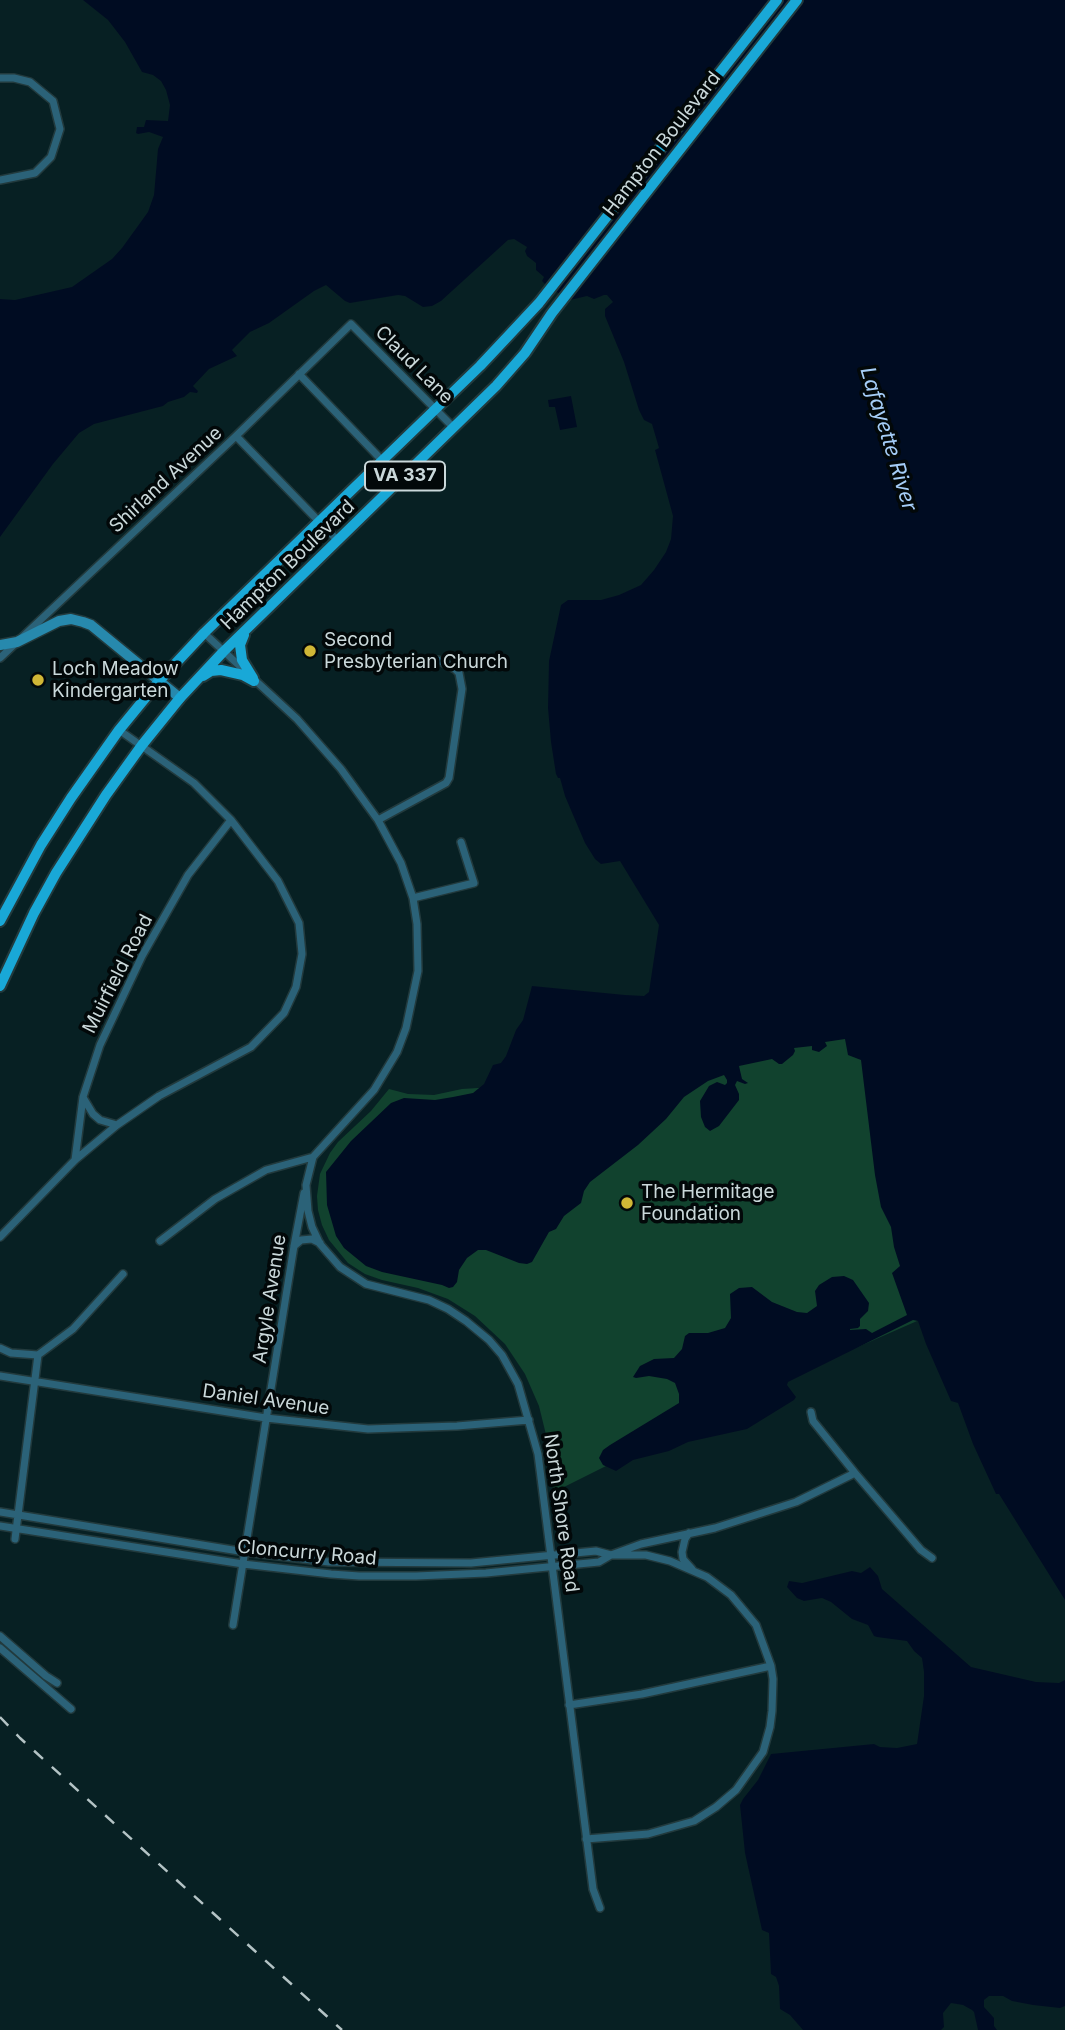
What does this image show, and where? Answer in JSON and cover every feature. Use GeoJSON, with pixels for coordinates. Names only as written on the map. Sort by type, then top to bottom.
{"type":"FeatureCollection","features":[{"type":"Feature","properties":{"kind":"main road","name":"Hampton Boulevard"},"geometry":{"type":"LineString","coordinates":[[0,921],[54,824],[119,730],[160,680],[204,633],[480,366],[539,303],[777,0]]}},
{"type":"Feature","properties":{"kind":"main road","name":"Hampton Boulevard"},"geometry":{"type":"LineString","coordinates":[[0,986],[4,962],[62,863],[142,745],[180,698],[223,652],[496,386],[525,353],[552,313],[797,0]]}},
{"type":"Feature","properties":{"kind":"main road"},"geometry":{"type":"LineString","coordinates":[[246,630],[240,651],[244,665],[254,681]]}},
{"type":"Feature","properties":{"kind":"main road"},"geometry":{"type":"LineString","coordinates":[[198,679],[211,671],[220,670],[243,675],[254,681]]}},
{"type":"Feature","properties":{"kind":"street"},"geometry":{"type":"LineString","coordinates":[[0,78],[30,82],[52,101],[60,129],[51,157],[35,173],[0,180]]}},
{"type":"Feature","properties":{"kind":"street","name":"Claud Lane"},"geometry":{"type":"LineString","coordinates":[[351,324],[454,428]]}},
{"type":"Feature","properties":{"kind":"street","name":"Shirland Avenue"},"geometry":{"type":"LineString","coordinates":[[0,658],[351,324]]}},
{"type":"Feature","properties":{"kind":"street"},"geometry":{"type":"LineString","coordinates":[[299,374],[401,480]]}},
{"type":"Feature","properties":{"kind":"street"},"geometry":{"type":"LineString","coordinates":[[236,436],[338,541]]}},
{"type":"Feature","properties":{"kind":"street"},"geometry":{"type":"LineString","coordinates":[[0,645],[17,642],[59,621],[71,619],[83,622],[91,625],[180,698]]}},
{"type":"Feature","properties":{"kind":"street","name":"North Shore Road"},"geometry":{"type":"LineString","coordinates":[[204,633],[297,719],[325,749],[378,820],[401,863],[413,898],[418,971],[406,1028],[397,1052],[374,1090],[313,1157],[306,1185],[308,1211],[320,1244],[340,1267],[366,1284],[429,1300],[448,1309],[489,1340],[510,1366],[521,1392],[538,1454],[586,1839],[593,1889],[600,1908]]}},
{"type":"Feature","properties":{"kind":"street"},"geometry":{"type":"LineString","coordinates":[[378,820],[446,783],[449,778],[462,689],[455,669],[438,660],[385,662]]}},
{"type":"Feature","properties":{"kind":"street"},"geometry":{"type":"LineString","coordinates":[[0,1237],[75,1160],[117,1125],[159,1096],[251,1047],[284,1013],[296,987],[302,954],[299,923],[278,881],[231,820],[194,783],[119,730]]}},
{"type":"Feature","properties":{"kind":"street","name":"Muirfield Road"},"geometry":{"type":"LineString","coordinates":[[75,1160],[83,1097],[100,1045],[142,956],[188,875],[231,820]]}},
{"type":"Feature","properties":{"kind":"street"},"geometry":{"type":"LineString","coordinates":[[413,898],[474,883],[461,842]]}},
{"type":"Feature","properties":{"kind":"street"},"geometry":{"type":"LineString","coordinates":[[83,1097],[87,1106],[100,1120],[117,1125]]}},
{"type":"Feature","properties":{"kind":"street"},"geometry":{"type":"LineString","coordinates":[[160,1241],[215,1199],[266,1170],[313,1157]]}},
{"type":"Feature","properties":{"kind":"street","name":"Argyle Avenue"},"geometry":{"type":"LineString","coordinates":[[233,1625],[306,1185]]}},
{"type":"Feature","properties":{"kind":"street"},"geometry":{"type":"LineString","coordinates":[[294,1246],[301,1240],[312,1239],[320,1244]]}},
{"type":"Feature","properties":{"kind":"street"},"geometry":{"type":"LineString","coordinates":[[0,1348],[11,1353],[38,1355],[73,1329],[123,1274]]}},
{"type":"Feature","properties":{"kind":"street"},"geometry":{"type":"LineString","coordinates":[[15,1539],[38,1355]]}},
{"type":"Feature","properties":{"kind":"street","name":"Daniel Avenue"},"geometry":{"type":"LineString","coordinates":[[0,1376],[266,1418],[368,1429],[529,1420]]}},
{"type":"Feature","properties":{"kind":"street"},"geometry":{"type":"LineString","coordinates":[[811,1412],[813,1421],[855,1473],[921,1550],[932,1558]]}},
{"type":"Feature","properties":{"kind":"street","name":"Cloncurry Road"},"geometry":{"type":"LineString","coordinates":[[0,1526],[243,1564],[359,1576],[460,1575],[598,1562],[641,1544],[715,1528],[796,1502],[855,1473]]}},
{"type":"Feature","properties":{"kind":"street","name":"Cloncurry Road"},"geometry":{"type":"LineString","coordinates":[[0,1511],[245,1552],[329,1562],[471,1563],[596,1551],[611,1555]]}},
{"type":"Feature","properties":{"kind":"street"},"geometry":{"type":"LineString","coordinates":[[689,1533],[682,1552],[683,1559],[693,1570]]}},
{"type":"Feature","properties":{"kind":"street"},"geometry":{"type":"LineString","coordinates":[[586,1839],[648,1834],[694,1821],[736,1790],[763,1752],[770,1727],[773,1679],[771,1666],[759,1633],[746,1613],[720,1586],[693,1570],[646,1555],[611,1555]]}},
{"type":"Feature","properties":{"kind":"street"},"geometry":{"type":"LineString","coordinates":[[0,1636],[57,1683]]}},
{"type":"Feature","properties":{"kind":"street"},"geometry":{"type":"LineString","coordinates":[[0,1648],[71,1709]]}},
{"type":"Feature","properties":{"kind":"street"},"geometry":{"type":"LineString","coordinates":[[569,1705],[642,1694],[771,1666]]}},
{"type":"Feature","properties":{"kind":"green space","name":"The Hermitage Foundation"},"geometry":{"type":"Polygon","coordinates":[[[1005,911],[933,1314],[826,1361],[761,1354],[644,1447],[554,1492],[550,1451],[539,1406],[525,1374],[505,1344],[475,1316],[448,1299],[365,1274],[348,1263],[329,1240],[318,1210],[320,1174],[338,1142],[371,1111],[389,1089],[408,1094],[434,1095],[462,1089],[707,1074],[1005,911]]]}},
{"type":"Feature","properties":{"kind":"water","name":"Lafayette River"},"geometry":{"type":"Polygon","coordinates":[[[83,0],[1065,0],[1065,1600],[999,1494],[996,1494],[958,1403],[951,1401],[918,1321],[913,1320],[788,1382],[787,1385],[796,1397],[794,1400],[747,1429],[688,1442],[669,1451],[633,1460],[616,1471],[603,1465],[599,1458],[603,1450],[610,1445],[679,1403],[675,1383],[649,1376],[633,1377],[640,1366],[654,1359],[674,1358],[682,1349],[685,1336],[689,1333],[708,1333],[725,1328],[731,1318],[730,1294],[739,1288],[752,1287],[772,1302],[807,1313],[817,1306],[815,1291],[819,1285],[832,1277],[844,1276],[853,1280],[869,1303],[868,1311],[860,1319],[860,1326],[850,1330],[866,1329],[872,1333],[907,1315],[892,1273],[900,1266],[891,1227],[881,1207],[861,1060],[848,1055],[845,1039],[825,1042],[827,1046],[819,1052],[812,1050],[812,1046],[794,1048],[793,1055],[782,1064],[772,1059],[739,1066],[742,1079],[748,1083],[737,1081],[735,1085],[739,1100],[719,1126],[710,1131],[701,1117],[700,1101],[709,1086],[717,1082],[725,1085],[727,1083],[724,1075],[708,1081],[684,1097],[666,1119],[638,1145],[590,1182],[581,1203],[564,1216],[556,1229],[549,1232],[532,1262],[527,1264],[486,1250],[478,1250],[467,1258],[459,1270],[457,1282],[449,1288],[366,1266],[344,1248],[336,1236],[327,1205],[326,1172],[351,1141],[391,1103],[404,1098],[435,1100],[473,1093],[484,1084],[493,1065],[501,1063],[506,1056],[523,1020],[532,986],[644,996],[649,992],[659,925],[620,861],[601,864],[595,859],[585,843],[565,796],[560,778],[556,774],[551,742],[548,708],[549,661],[561,605],[568,600],[601,600],[641,585],[666,552],[671,539],[673,516],[655,450],[659,448],[652,424],[644,420],[639,410],[624,362],[605,316],[605,309],[613,302],[607,295],[594,299],[587,296],[570,300],[547,286],[542,281],[544,277],[536,270],[536,263],[527,256],[527,247],[514,239],[508,240],[441,301],[432,306],[423,307],[405,296],[398,295],[350,303],[326,285],[314,291],[269,323],[250,332],[232,350],[237,356],[209,369],[193,386],[197,393],[190,392],[163,406],[94,424],[79,433],[0,537],[0,299],[15,300],[72,287],[112,259],[148,212],[154,195],[158,149],[163,137],[149,132],[138,134],[137,127],[144,127],[146,120],[168,121],[170,105],[161,81],[142,72],[125,42],[108,20],[83,0]]]}},
{"type":"Feature","properties":{"kind":"water"},"geometry":{"type":"Polygon","coordinates":[[[571,396],[577,427],[560,430],[555,407],[549,407],[548,400],[571,396]]]}},
{"type":"Feature","properties":{"kind":"water"},"geometry":{"type":"Polygon","coordinates":[[[870,1567],[878,1576],[882,1589],[971,1667],[1036,1682],[1059,1683],[1065,1680],[1065,2006],[1060,2008],[1033,2005],[1012,2001],[1003,1996],[989,1996],[984,2000],[984,2007],[994,2018],[997,2030],[978,2030],[972,2010],[951,2003],[943,2013],[944,2027],[941,2030],[803,2030],[790,2015],[780,2009],[779,1986],[776,1977],[771,1974],[769,1933],[762,1930],[745,1853],[740,1805],[743,1799],[758,1780],[771,1754],[874,1744],[897,1748],[917,1744],[924,1696],[922,1658],[907,1641],[874,1636],[868,1625],[852,1619],[831,1602],[822,1598],[804,1601],[797,1598],[787,1587],[789,1581],[802,1583],[852,1571],[861,1573],[870,1567]]]}},
{"type":"Feature","properties":{"kind":"railway"},"geometry":{"type":"LineString","coordinates":[[0,1717],[342,2030]]}},
{"type":"Feature","properties":{"kind":"place","name":"Second Presbyterian Church"},"geometry":{"type":"Point","coordinates":[310,651]}},
{"type":"Feature","properties":{"kind":"place","name":"Loch Meadow Kindergarten"},"geometry":{"type":"Point","coordinates":[38,680]}},
{"type":"Feature","properties":{"kind":"place","name":"The Hermitage Foundation"},"geometry":{"type":"Point","coordinates":[627,1203]}}]}
